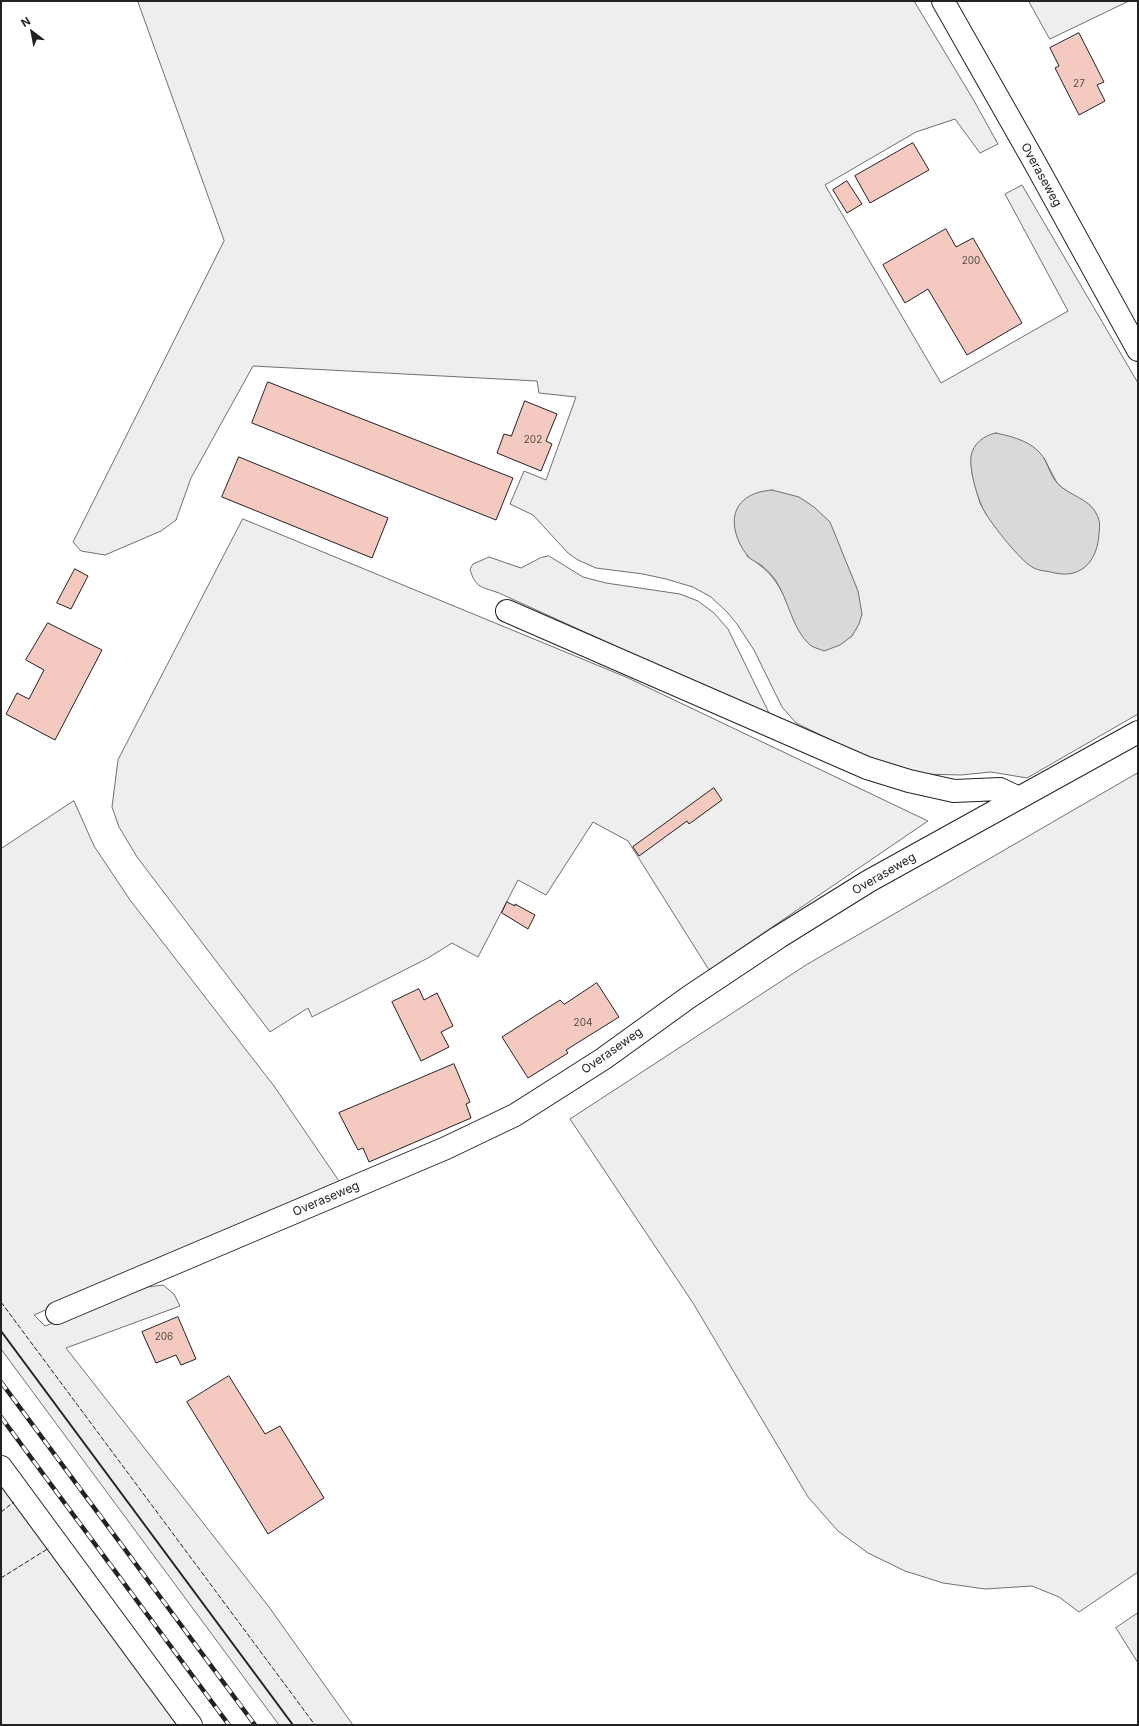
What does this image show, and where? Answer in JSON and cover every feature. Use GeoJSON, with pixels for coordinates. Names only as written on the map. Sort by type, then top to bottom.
{"type":"FeatureCollection","features":[{"type":"Feature","properties":{"kind":"street","name":"Overaseweg"},"geometry":{"type":"LineString","coordinates":[[943,1],[1035,163],[1138,350]]}},
{"type":"Feature","properties":{"kind":"street"},"geometry":{"type":"LineString","coordinates":[[507,611],[867,768],[909,781],[954,791],[1000,789],[1019,798]]}},
{"type":"Feature","properties":{"kind":"street","name":"Overaseweg"},"geometry":{"type":"LineString","coordinates":[[58,1313],[446,1148],[515,1116],[603,1059],[689,997],[779,937],[869,881],[1138,732]]}},
{"type":"Feature","properties":{"kind":"street"},"geometry":{"type":"LineString","coordinates":[[1,1467],[192,1725]]}},
{"type":"Feature","properties":{"kind":"shaded area"},"geometry":{"type":"Polygon","coordinates":[[[138,1],[914,1],[973,99],[998,144],[980,153],[955,119],[916,132],[825,185],[941,383],[1068,311],[1005,194],[1022,185],[1138,383],[1138,714],[1027,778],[991,772],[961,775],[921,774],[890,766],[860,754],[796,723],[782,707],[754,650],[737,624],[711,597],[693,587],[666,579],[643,574],[596,568],[578,560],[568,553],[533,515],[510,504],[524,471],[546,480],[576,397],[539,393],[537,381],[253,366],[191,478],[176,520],[161,531],[105,555],[81,551],[73,542],[224,241],[138,1]],[[1044,458],[972,473],[980,503],[986,514],[1017,553],[1091,506],[1066,491],[1057,483],[1044,458]],[[747,556],[764,569],[776,582],[793,616],[852,636],[862,614],[747,556]]]}},
{"type":"Feature","properties":{"kind":"shaded area"},"geometry":{"type":"Polygon","coordinates":[[[1029,1],[1129,1],[1050,39],[1029,1]]]}},
{"type":"Feature","properties":{"kind":"shaded area"},"geometry":{"type":"Polygon","coordinates":[[[996,433],[1024,441],[1036,449],[1045,460],[1056,482],[1093,508],[1100,525],[1098,542],[1092,559],[1081,570],[1074,573],[1065,574],[1040,570],[1032,567],[1014,551],[986,514],[975,486],[971,469],[971,456],[974,448],[983,438],[996,433]]]}},
{"type":"Feature","properties":{"kind":"shaded area"},"geometry":{"type":"Polygon","coordinates":[[[772,490],[799,497],[814,507],[830,522],[858,591],[862,614],[859,624],[852,636],[840,645],[824,651],[810,645],[799,631],[776,581],[763,567],[748,557],[739,542],[736,535],[734,520],[739,506],[744,500],[754,494],[772,490]]]}},
{"type":"Feature","properties":{"kind":"shaded area"},"geometry":{"type":"Polygon","coordinates":[[[243,519],[626,677],[928,821],[709,970],[628,841],[593,822],[546,895],[518,880],[478,957],[452,943],[428,958],[312,1017],[308,1008],[270,1032],[137,857],[119,827],[112,807],[118,760],[243,519]]]}},
{"type":"Feature","properties":{"kind":"shaded area"},"geometry":{"type":"Polygon","coordinates":[[[549,556],[583,577],[606,583],[680,594],[698,601],[714,613],[728,629],[769,713],[767,715],[499,593],[484,588],[474,580],[470,569],[473,564],[489,557],[521,568],[540,558],[549,556]]]}},
{"type":"Feature","properties":{"kind":"shaded area"},"geometry":{"type":"Polygon","coordinates":[[[1138,773],[1138,1572],[1079,1612],[1059,1597],[1032,1586],[985,1589],[943,1583],[905,1571],[868,1553],[838,1531],[808,1497],[693,1303],[570,1119],[806,965],[1138,773]]]}},
{"type":"Feature","properties":{"kind":"shaded area"},"geometry":{"type":"Polygon","coordinates":[[[74,801],[94,846],[130,900],[274,1086],[339,1181],[34,1315],[45,1326],[148,1287],[163,1285],[174,1294],[180,1306],[66,1348],[269,1607],[353,1725],[279,1725],[1,1349],[1,849],[74,801]]]}},
{"type":"Feature","properties":{"kind":"shaded area"},"geometry":{"type":"Polygon","coordinates":[[[1,1480],[181,1725],[1,1725],[1,1480]]]}},
{"type":"Feature","properties":{"kind":"shaded area"},"geometry":{"type":"Polygon","coordinates":[[[1138,1613],[1138,1663],[1116,1628],[1138,1613]]]}},
{"type":"Feature","properties":{"kind":"building"},"geometry":{"type":"Polygon","coordinates":[[[1079,33],[1104,82],[1097,85],[1105,101],[1079,115],[1055,68],[1059,66],[1050,48],[1079,33]]]}},
{"type":"Feature","properties":{"kind":"building"},"geometry":{"type":"Polygon","coordinates":[[[913,143],[929,170],[870,203],[855,176],[913,143]]]}},
{"type":"Feature","properties":{"kind":"building"},"geometry":{"type":"Polygon","coordinates":[[[847,181],[862,204],[847,213],[833,190],[847,181]]]}},
{"type":"Feature","properties":{"kind":"building"},"geometry":{"type":"Polygon","coordinates":[[[946,229],[956,247],[973,238],[1022,323],[967,355],[928,289],[905,303],[883,265],[946,229]]]}},
{"type":"Feature","properties":{"kind":"building"},"geometry":{"type":"Polygon","coordinates":[[[268,382],[513,478],[496,520],[252,423],[268,382]]]}},
{"type":"Feature","properties":{"kind":"building"},"geometry":{"type":"Polygon","coordinates":[[[525,401],[557,414],[546,441],[552,444],[541,471],[497,453],[504,434],[511,436],[525,401]]]}},
{"type":"Feature","properties":{"kind":"building"},"geometry":{"type":"Polygon","coordinates":[[[239,457],[388,518],[372,558],[222,497],[239,457]]]}},
{"type":"Feature","properties":{"kind":"building"},"geometry":{"type":"Polygon","coordinates":[[[75,569],[88,576],[71,609],[57,603],[75,569]]]}},
{"type":"Feature","properties":{"kind":"building"},"geometry":{"type":"Polygon","coordinates":[[[48,623],[102,650],[55,740],[6,714],[17,693],[29,699],[44,670],[26,660],[48,623]]]}},
{"type":"Feature","properties":{"kind":"building"},"geometry":{"type":"Polygon","coordinates":[[[714,788],[722,800],[689,824],[687,821],[639,856],[633,847],[714,788]]]}},
{"type":"Feature","properties":{"kind":"building"},"geometry":{"type":"Polygon","coordinates":[[[507,902],[515,906],[515,904],[535,915],[528,929],[502,913],[507,902]]]}},
{"type":"Feature","properties":{"kind":"building"},"geometry":{"type":"Polygon","coordinates":[[[597,983],[619,1017],[566,1050],[568,1053],[528,1078],[502,1037],[560,1000],[564,1004],[597,983]]]}},
{"type":"Feature","properties":{"kind":"building"},"geometry":{"type":"Polygon","coordinates":[[[419,989],[424,1000],[437,993],[453,1026],[441,1032],[449,1047],[421,1061],[392,1002],[419,989]]]}},
{"type":"Feature","properties":{"kind":"building"},"geometry":{"type":"Polygon","coordinates":[[[454,1064],[470,1102],[466,1104],[471,1118],[369,1162],[363,1148],[358,1150],[339,1113],[454,1064]]]}},
{"type":"Feature","properties":{"kind":"building"},"geometry":{"type":"Polygon","coordinates":[[[178,1317],[196,1359],[181,1365],[176,1355],[156,1363],[142,1332],[178,1317]]]}},
{"type":"Feature","properties":{"kind":"building"},"geometry":{"type":"Polygon","coordinates":[[[229,1376],[265,1434],[280,1426],[324,1498],[268,1534],[187,1402],[229,1376]]]}},
{"type":"Feature","properties":{"kind":"railway"},"geometry":{"type":"LineString","coordinates":[[1,1382],[255,1725]]}},
{"type":"Feature","properties":{"kind":"railway"},"geometry":{"type":"LineString","coordinates":[[1,1417],[229,1725]]}},
{"type":"Feature","properties":{"kind":"fence"},"geometry":{"type":"LineString","coordinates":[[1,1302],[315,1725]]}},
{"type":"Feature","properties":{"kind":"fence"},"geometry":{"type":"LineString","coordinates":[[1,1512],[14,1502]]}},
{"type":"Feature","properties":{"kind":"fence"},"geometry":{"type":"LineString","coordinates":[[1,1578],[49,1548]]}},
{"type":"Feature","properties":{"kind":"wall"},"geometry":{"type":"LineString","coordinates":[[1,1331],[293,1725]]}}]}
